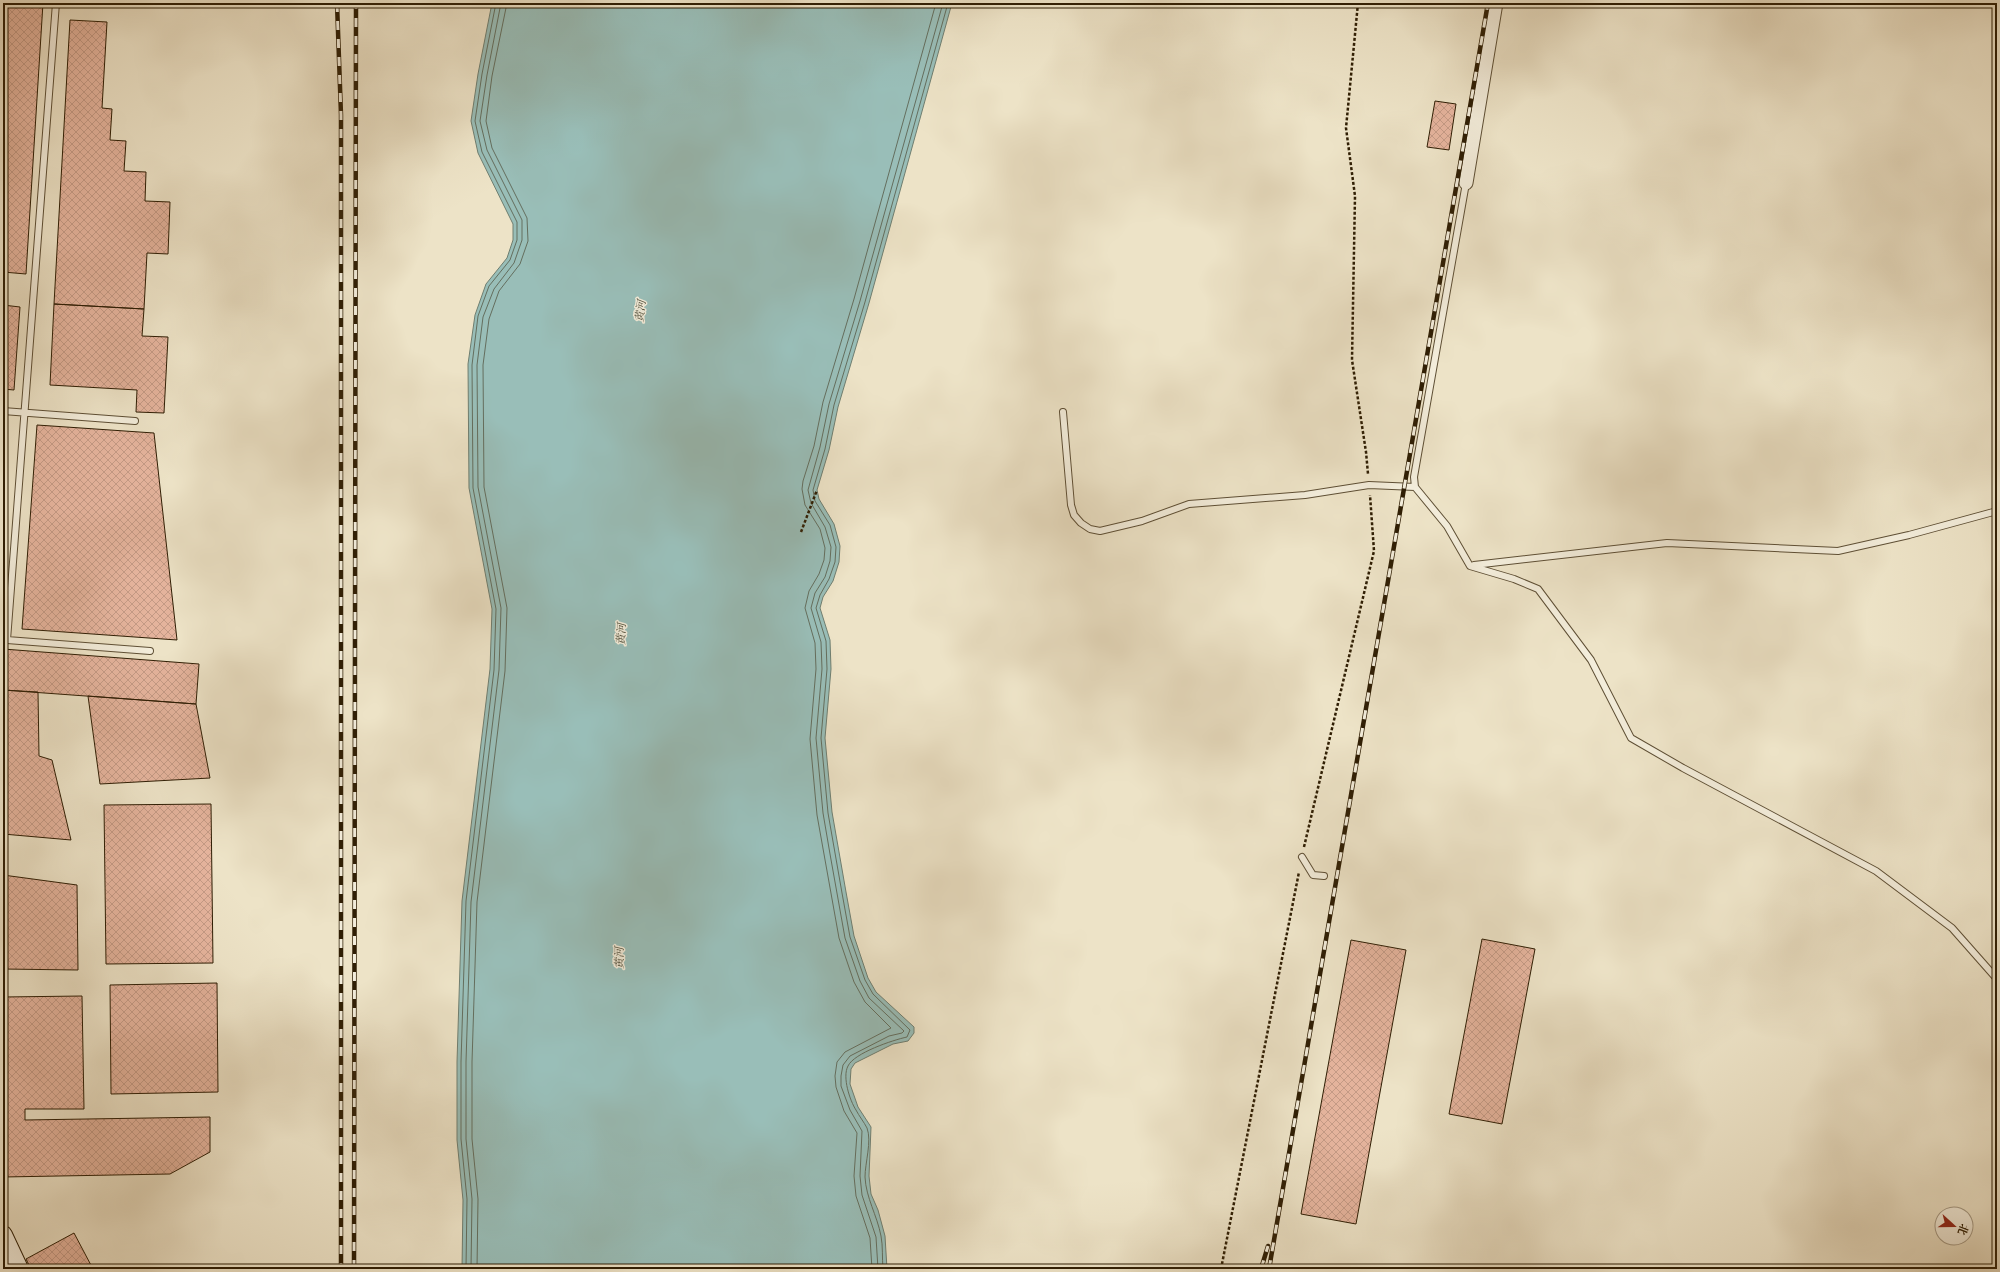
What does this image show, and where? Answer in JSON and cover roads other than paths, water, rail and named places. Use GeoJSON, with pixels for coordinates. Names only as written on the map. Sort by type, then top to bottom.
{"type":"FeatureCollection","features":[{"type":"Feature","properties":{"kind":"main road"},"geometry":{"type":"LineString","coordinates":[[3,1235],[19,1269]]}},
{"type":"Feature","properties":{"kind":"street"},"geometry":{"type":"LineString","coordinates":[[1466,183],[1496,3]]}},
{"type":"Feature","properties":{"kind":"lane"},"geometry":{"type":"LineString","coordinates":[[56,3],[6,640],[150,650]]}},
{"type":"Feature","properties":{"kind":"lane"},"geometry":{"type":"LineString","coordinates":[[1466,183],[1414,477],[1415,487],[1447,526],[1470,566],[1514,579],[1538,589],[1591,660],[1632,738],[1690,772],[1876,871],[1952,928],[1997,979]]}},
{"type":"Feature","properties":{"kind":"lane"},"geometry":{"type":"LineString","coordinates":[[3,411],[134,421]]}},
{"type":"Feature","properties":{"kind":"lane"},"geometry":{"type":"LineString","coordinates":[[1064,412],[1071,505],[1074,515],[1081,523],[1090,529],[1100,531],[1142,521],[1189,504],[1306,495],[1369,485],[1415,487]]}},
{"type":"Feature","properties":{"kind":"lane"},"geometry":{"type":"LineString","coordinates":[[1470,566],[1667,542],[1838,551],[1909,535],[1997,511]]}},
{"type":"Feature","properties":{"kind":"lane"},"geometry":{"type":"LineString","coordinates":[[1302,857],[1313,875],[1324,876]]}},
{"type":"Feature","properties":{"kind":"water","name":"黄河"},"geometry":{"type":"Polygon","coordinates":[[[492,3],[952,3],[869,303],[838,407],[829,450],[817,490],[819,499],[834,524],[840,546],[839,562],[833,581],[823,597],[820,608],[830,640],[831,669],[825,738],[832,812],[846,892],[854,936],[868,978],[876,992],[914,1027],[914,1033],[908,1041],[893,1044],[855,1063],[851,1069],[850,1084],[858,1107],[871,1127],[869,1176],[871,1194],[878,1210],[885,1236],[887,1269],[462,1269],[463,1200],[457,1140],[457,1062],[462,901],[490,669],[492,609],[469,488],[468,364],[475,315],[486,284],[507,258],[513,240],[513,224],[478,153],[471,121],[478,74],[492,3]]]}},
{"type":"Feature","properties":{"kind":"railway"},"geometry":{"type":"LineString","coordinates":[[337,3],[341,115],[341,1269]]}},
{"type":"Feature","properties":{"kind":"railway"},"geometry":{"type":"LineString","coordinates":[[354,1269],[356,3]]}},
{"type":"Feature","properties":{"kind":"railway"},"geometry":{"type":"LineString","coordinates":[[1269,1269],[1488,3]]}},
{"type":"Feature","properties":{"kind":"railway"},"geometry":{"type":"LineString","coordinates":[[1261,1269],[1268,1246]]}}]}
